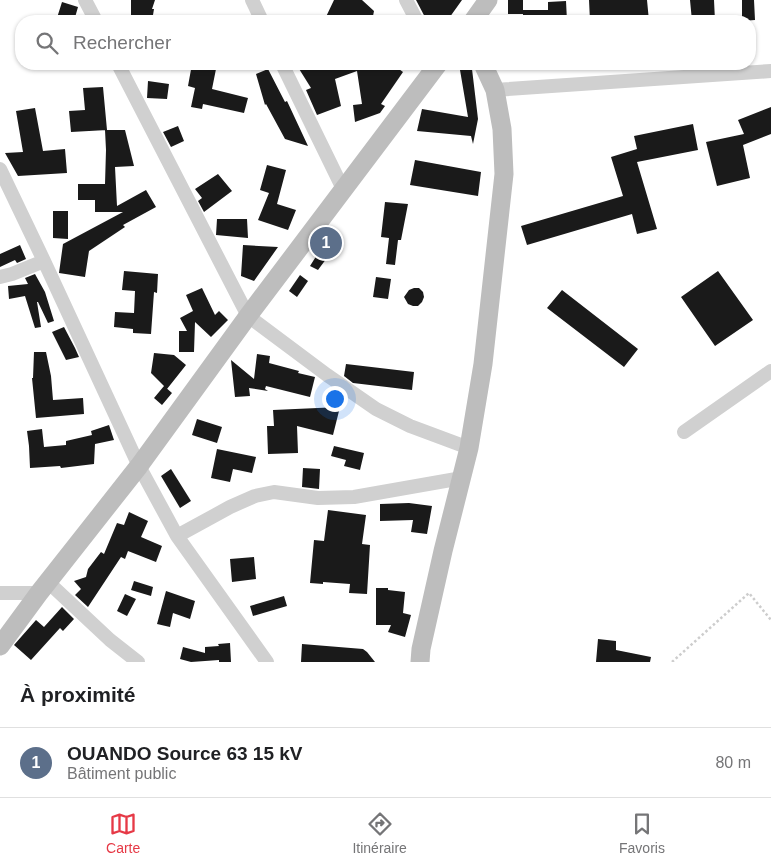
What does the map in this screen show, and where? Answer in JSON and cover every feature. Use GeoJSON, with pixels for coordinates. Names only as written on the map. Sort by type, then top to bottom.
{"type":"FeatureCollection","features":[{"type":"Feature","properties":{"kind":"street"},"geometry":{"type":"LineString","coordinates":[[86,0],[93,15]]}},
{"type":"Feature","properties":{"kind":"street"},"geometry":{"type":"LineString","coordinates":[[252,0],[259,15]]}},
{"type":"Feature","properties":{"kind":"street"},"geometry":{"type":"LineString","coordinates":[[406,0],[414,15]]}},
{"type":"Feature","properties":{"kind":"street"},"geometry":{"type":"LineString","coordinates":[[477,15],[488,0]]}},
{"type":"Feature","properties":{"kind":"street"},"geometry":{"type":"LineString","coordinates":[[121,70],[248,316],[376,409],[410,426],[469,448]]}},
{"type":"Feature","properties":{"kind":"street"},"geometry":{"type":"LineString","coordinates":[[285,70],[343,189]]}},
{"type":"Feature","properties":{"kind":"street"},"geometry":{"type":"LineString","coordinates":[[0,646],[138,466],[248,316],[433,70]]}},
{"type":"Feature","properties":{"kind":"street"},"geometry":{"type":"LineString","coordinates":[[420,662],[423,640],[443,551],[469,448],[483,364],[504,174],[502,129],[494,90],[486,70]]}},
{"type":"Feature","properties":{"kind":"street"},"geometry":{"type":"LineString","coordinates":[[494,90],[771,71]]}},
{"type":"Feature","properties":{"kind":"street"},"geometry":{"type":"LineString","coordinates":[[0,169],[138,466],[177,536],[267,662]]}},
{"type":"Feature","properties":{"kind":"street"},"geometry":{"type":"LineString","coordinates":[[0,277],[44,261]]}},
{"type":"Feature","properties":{"kind":"street"},"geometry":{"type":"LineString","coordinates":[[684,432],[771,371]]}},
{"type":"Feature","properties":{"kind":"street"},"geometry":{"type":"LineString","coordinates":[[177,536],[230,507],[255,496],[274,492],[318,498],[354,497],[462,478]]}},
{"type":"Feature","properties":{"kind":"street"},"geometry":{"type":"LineString","coordinates":[[0,592],[44,587],[138,662]]}},
{"type":"Feature","properties":{"kind":"path"},"geometry":{"type":"LineString","coordinates":[[672,662],[749,593],[771,620]]}},
{"type":"Feature","properties":{"kind":"building"},"geometry":{"type":"Polygon","coordinates":[[[131,0],[155,0],[152,9],[154,9],[153,15],[131,15],[131,0]]]}},
{"type":"Feature","properties":{"kind":"building"},"geometry":{"type":"Polygon","coordinates":[[[334,0],[362,0],[374,11],[373,15],[327,15],[334,0]]]}},
{"type":"Feature","properties":{"kind":"building"},"geometry":{"type":"Polygon","coordinates":[[[416,0],[462,0],[451,15],[424,15],[416,0]]]}},
{"type":"Feature","properties":{"kind":"building"},"geometry":{"type":"Polygon","coordinates":[[[508,0],[523,0],[523,14],[508,14],[508,0]]]}},
{"type":"Feature","properties":{"kind":"building"},"geometry":{"type":"Polygon","coordinates":[[[589,0],[647,0],[648,15],[590,15],[589,0]]]}},
{"type":"Feature","properties":{"kind":"building"},"geometry":{"type":"Polygon","coordinates":[[[690,0],[714,0],[715,15],[691,15],[690,0]]]}},
{"type":"Feature","properties":{"kind":"building"},"geometry":{"type":"Polygon","coordinates":[[[742,0],[754,0],[755,15],[742,15],[742,0]]]}},
{"type":"Feature","properties":{"kind":"building"},"geometry":{"type":"Polygon","coordinates":[[[566,1],[567,15],[523,15],[523,10],[548,10],[548,2],[566,1]]]}},
{"type":"Feature","properties":{"kind":"building"},"geometry":{"type":"Polygon","coordinates":[[[62,2],[78,7],[76,15],[58,15],[62,2]]]}},
{"type":"Feature","properties":{"kind":"building"},"geometry":{"type":"Polygon","coordinates":[[[191,70],[216,70],[212,89],[248,98],[244,113],[203,104],[202,109],[191,107],[195,88],[188,86],[191,70]]]}},
{"type":"Feature","properties":{"kind":"building"},"geometry":{"type":"Polygon","coordinates":[[[269,70],[285,102],[287,101],[308,146],[285,139],[265,105],[256,74],[269,70]]]}},
{"type":"Feature","properties":{"kind":"building"},"geometry":{"type":"Polygon","coordinates":[[[300,70],[400,70],[403,72],[381,104],[385,106],[380,113],[355,122],[353,105],[362,104],[357,71],[335,79],[341,106],[317,115],[306,90],[311,88],[300,70]]]}},
{"type":"Feature","properties":{"kind":"building"},"geometry":{"type":"Polygon","coordinates":[[[460,70],[472,70],[478,119],[473,144],[471,136],[417,131],[422,109],[468,117],[460,70]]]}},
{"type":"Feature","properties":{"kind":"building"},"geometry":{"type":"Polygon","coordinates":[[[148,81],[169,84],[167,99],[147,98],[148,81]]]}},
{"type":"Feature","properties":{"kind":"building"},"geometry":{"type":"Polygon","coordinates":[[[103,87],[107,130],[71,132],[69,111],[85,110],[83,88],[103,87]]]}},
{"type":"Feature","properties":{"kind":"building"},"geometry":{"type":"Polygon","coordinates":[[[771,107],[771,134],[743,145],[750,178],[717,186],[706,142],[744,134],[738,120],[771,107]]]}},
{"type":"Feature","properties":{"kind":"building"},"geometry":{"type":"Polygon","coordinates":[[[35,108],[43,151],[65,149],[67,173],[18,176],[5,153],[23,152],[16,111],[35,108]]]}},
{"type":"Feature","properties":{"kind":"building"},"geometry":{"type":"Polygon","coordinates":[[[693,124],[698,150],[637,162],[657,229],[637,234],[632,214],[527,245],[521,226],[623,196],[611,157],[637,149],[634,136],[693,124]]]}},
{"type":"Feature","properties":{"kind":"building"},"geometry":{"type":"Polygon","coordinates":[[[178,126],[184,141],[171,147],[163,132],[178,126]]]}},
{"type":"Feature","properties":{"kind":"building"},"geometry":{"type":"Polygon","coordinates":[[[105,130],[125,130],[134,166],[115,167],[117,206],[146,190],[156,207],[123,225],[125,227],[89,251],[85,277],[59,273],[63,244],[123,212],[95,212],[95,200],[78,200],[78,184],[105,184],[105,130]]]}},
{"type":"Feature","properties":{"kind":"building"},"geometry":{"type":"Polygon","coordinates":[[[415,160],[481,172],[478,196],[410,185],[415,160]]]}},
{"type":"Feature","properties":{"kind":"building"},"geometry":{"type":"Polygon","coordinates":[[[267,165],[286,170],[277,204],[296,210],[288,230],[258,220],[269,193],[260,190],[267,165]]]}},
{"type":"Feature","properties":{"kind":"building"},"geometry":{"type":"Polygon","coordinates":[[[218,174],[232,191],[204,212],[198,201],[202,198],[195,189],[218,174]]]}},
{"type":"Feature","properties":{"kind":"building"},"geometry":{"type":"Polygon","coordinates":[[[385,202],[408,204],[401,240],[398,240],[395,265],[386,264],[389,238],[381,237],[385,202]]]}},
{"type":"Feature","properties":{"kind":"building"},"geometry":{"type":"Polygon","coordinates":[[[53,211],[68,211],[68,239],[53,238],[53,211]]]}},
{"type":"Feature","properties":{"kind":"building"},"geometry":{"type":"Polygon","coordinates":[[[217,219],[247,219],[248,238],[216,235],[217,219]]]}},
{"type":"Feature","properties":{"kind":"building"},"geometry":{"type":"Polygon","coordinates":[[[20,245],[26,259],[17,263],[15,260],[0,267],[0,254],[20,245]]]}},
{"type":"Feature","properties":{"kind":"building"},"geometry":{"type":"Polygon","coordinates":[[[243,245],[278,247],[254,281],[241,276],[243,245]]]}},
{"type":"Feature","properties":{"kind":"building"},"geometry":{"type":"Polygon","coordinates":[[[320,250],[332,251],[318,270],[310,266],[320,250]]]}},
{"type":"Feature","properties":{"kind":"building"},"geometry":{"type":"Polygon","coordinates":[[[124,271],[158,274],[157,293],[154,292],[151,334],[133,333],[133,329],[114,327],[115,312],[134,313],[135,291],[122,290],[124,271]]]}},
{"type":"Feature","properties":{"kind":"building"},"geometry":{"type":"Polygon","coordinates":[[[718,271],[753,320],[715,346],[681,297],[718,271]]]}},
{"type":"Feature","properties":{"kind":"building"},"geometry":{"type":"Polygon","coordinates":[[[35,274],[45,292],[54,321],[48,323],[37,302],[41,327],[35,328],[25,296],[9,299],[8,286],[28,284],[25,278],[35,274]]]}},
{"type":"Feature","properties":{"kind":"building"},"geometry":{"type":"Polygon","coordinates":[[[300,275],[308,281],[297,297],[289,291],[300,275]]]}},
{"type":"Feature","properties":{"kind":"building"},"geometry":{"type":"Polygon","coordinates":[[[376,277],[391,279],[388,299],[373,297],[376,277]]]}},
{"type":"Feature","properties":{"kind":"building"},"geometry":{"type":"Polygon","coordinates":[[[202,288],[215,315],[219,311],[228,320],[211,337],[195,322],[194,352],[179,352],[179,331],[187,331],[180,318],[193,311],[186,295],[202,288]]]}},
{"type":"Feature","properties":{"kind":"building"},"geometry":{"type":"Polygon","coordinates":[[[419,288],[423,292],[424,297],[418,306],[408,304],[404,297],[409,290],[419,288]]]}},
{"type":"Feature","properties":{"kind":"building"},"geometry":{"type":"Polygon","coordinates":[[[562,290],[638,349],[624,367],[547,308],[562,290]]]}},
{"type":"Feature","properties":{"kind":"building"},"geometry":{"type":"Polygon","coordinates":[[[64,327],[79,357],[66,360],[52,332],[64,327]]]}},
{"type":"Feature","properties":{"kind":"building"},"geometry":{"type":"Polygon","coordinates":[[[34,352],[46,352],[53,400],[83,398],[84,414],[36,418],[32,378],[34,352]]]}},
{"type":"Feature","properties":{"kind":"building"},"geometry":{"type":"Polygon","coordinates":[[[154,353],[174,355],[186,365],[167,389],[151,373],[154,353]]]}},
{"type":"Feature","properties":{"kind":"building"},"geometry":{"type":"Polygon","coordinates":[[[257,354],[270,356],[269,363],[315,377],[310,397],[266,386],[265,389],[268,391],[249,388],[250,396],[235,397],[231,360],[254,379],[257,354]]]}},
{"type":"Feature","properties":{"kind":"building"},"geometry":{"type":"Polygon","coordinates":[[[346,364],[414,372],[412,390],[353,383],[344,376],[346,364]]]}},
{"type":"Feature","properties":{"kind":"building"},"geometry":{"type":"Polygon","coordinates":[[[164,386],[172,393],[162,405],[154,398],[164,386]]]}},
{"type":"Feature","properties":{"kind":"building"},"geometry":{"type":"Polygon","coordinates":[[[340,407],[333,435],[297,426],[298,453],[268,454],[267,426],[274,426],[273,410],[340,407]]]}},
{"type":"Feature","properties":{"kind":"building"},"geometry":{"type":"Polygon","coordinates":[[[197,419],[222,427],[217,443],[192,435],[197,419]]]}},
{"type":"Feature","properties":{"kind":"building"},"geometry":{"type":"Polygon","coordinates":[[[109,425],[114,440],[95,444],[94,464],[61,468],[60,466],[30,468],[27,431],[42,429],[44,447],[66,445],[66,441],[92,435],[91,431],[109,425]]]}},
{"type":"Feature","properties":{"kind":"building"},"geometry":{"type":"Polygon","coordinates":[[[334,446],[364,453],[360,470],[344,466],[346,460],[331,456],[334,446]]]}},
{"type":"Feature","properties":{"kind":"building"},"geometry":{"type":"Polygon","coordinates":[[[217,449],[256,457],[252,473],[233,469],[230,482],[211,478],[217,449]]]}},
{"type":"Feature","properties":{"kind":"building"},"geometry":{"type":"Polygon","coordinates":[[[303,468],[320,469],[319,489],[302,487],[303,468]]]}},
{"type":"Feature","properties":{"kind":"building"},"geometry":{"type":"Polygon","coordinates":[[[171,469],[191,501],[180,508],[161,476],[171,469]]]}},
{"type":"Feature","properties":{"kind":"building"},"geometry":{"type":"Polygon","coordinates":[[[409,503],[432,506],[427,534],[411,532],[413,520],[380,521],[380,504],[409,503]]]}},
{"type":"Feature","properties":{"kind":"building"},"geometry":{"type":"Polygon","coordinates":[[[328,510],[366,515],[362,544],[370,545],[367,594],[349,593],[350,584],[310,583],[314,540],[324,541],[328,510]]]}},
{"type":"Feature","properties":{"kind":"building"},"geometry":{"type":"Polygon","coordinates":[[[129,512],[148,521],[141,537],[162,546],[156,562],[128,551],[125,559],[121,557],[88,607],[75,595],[81,589],[74,581],[86,577],[88,569],[101,552],[104,554],[117,523],[124,525],[129,512]]]}},
{"type":"Feature","properties":{"kind":"building"},"geometry":{"type":"Polygon","coordinates":[[[254,557],[256,579],[232,582],[230,559],[254,557]]]}},
{"type":"Feature","properties":{"kind":"building"},"geometry":{"type":"Polygon","coordinates":[[[134,581],[153,587],[151,596],[131,590],[134,581]]]}},
{"type":"Feature","properties":{"kind":"building"},"geometry":{"type":"Polygon","coordinates":[[[376,588],[388,588],[388,590],[405,592],[403,613],[411,615],[405,637],[388,632],[391,625],[376,625],[376,588]]]}},
{"type":"Feature","properties":{"kind":"building"},"geometry":{"type":"Polygon","coordinates":[[[166,591],[195,601],[190,619],[173,613],[170,627],[157,624],[166,591]]]}},
{"type":"Feature","properties":{"kind":"building"},"geometry":{"type":"Polygon","coordinates":[[[125,594],[136,599],[127,616],[117,611],[125,594]]]}},
{"type":"Feature","properties":{"kind":"building"},"geometry":{"type":"Polygon","coordinates":[[[284,596],[287,606],[253,616],[250,606],[284,596]]]}},
{"type":"Feature","properties":{"kind":"building"},"geometry":{"type":"Polygon","coordinates":[[[62,607],[74,619],[63,631],[60,628],[31,660],[14,645],[36,620],[44,627],[62,607]]]}},
{"type":"Feature","properties":{"kind":"building"},"geometry":{"type":"Polygon","coordinates":[[[598,639],[616,641],[616,650],[651,657],[650,662],[596,662],[598,639]]]}},
{"type":"Feature","properties":{"kind":"building"},"geometry":{"type":"Polygon","coordinates":[[[230,643],[231,662],[219,662],[219,660],[191,662],[180,659],[183,647],[205,653],[205,647],[230,643]]]}},
{"type":"Feature","properties":{"kind":"building"},"geometry":{"type":"Polygon","coordinates":[[[302,644],[363,649],[375,662],[301,662],[302,644]]]}},
{"type":"Feature","properties":{"kind":"place","name":"OUANDO Source 63 15 kV"},"geometry":{"type":"Point","coordinates":[326,243]}}]}
